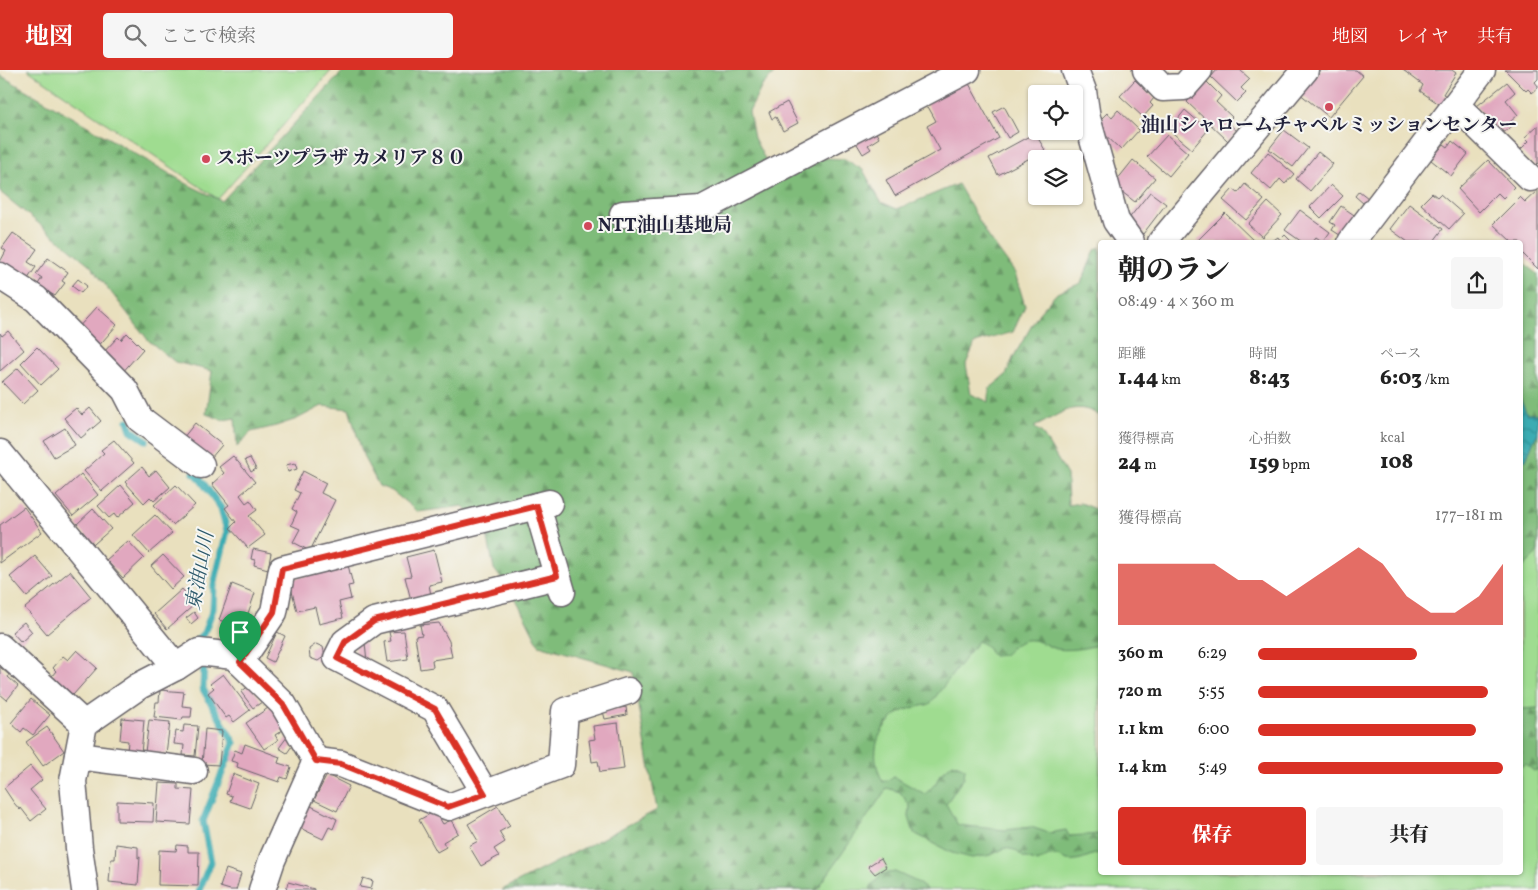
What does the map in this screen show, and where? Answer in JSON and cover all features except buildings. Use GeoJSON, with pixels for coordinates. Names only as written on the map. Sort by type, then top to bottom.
{"type":"FeatureCollection","features":[{"type":"Feature","properties":{"kind":"street"},"geometry":{"type":"LineString","coordinates":[[623,214],[702,209],[967,70]]}},
{"type":"Feature","properties":{"kind":"street"},"geometry":{"type":"LineString","coordinates":[[1075,70],[1116,221],[1130,240]]}},
{"type":"Feature","properties":{"kind":"street"},"geometry":{"type":"LineString","coordinates":[[1146,70],[1163,88],[1184,87],[1200,70]]}},
{"type":"Feature","properties":{"kind":"street"},"geometry":{"type":"LineString","coordinates":[[1163,240],[1305,70]]}},
{"type":"Feature","properties":{"kind":"street"},"geometry":{"type":"LineString","coordinates":[[1353,240],[1482,70]]}},
{"type":"Feature","properties":{"kind":"street"},"geometry":{"type":"LineString","coordinates":[[1456,105],[1530,178]]}},
{"type":"Feature","properties":{"kind":"street"},"geometry":{"type":"LineString","coordinates":[[0,276],[36,299],[125,390],[140,419],[201,466]]}},
{"type":"Feature","properties":{"kind":"street"},"geometry":{"type":"LineString","coordinates":[[0,453],[176,667]]}},
{"type":"Feature","properties":{"kind":"street"},"geometry":{"type":"LineString","coordinates":[[240,662],[274,612],[282,569],[543,504],[559,584],[374,621],[345,642],[337,658],[435,709],[485,794]]}},
{"type":"Feature","properties":{"kind":"street"},"geometry":{"type":"LineString","coordinates":[[0,647],[84,724]]}},
{"type":"Feature","properties":{"kind":"street"},"geometry":{"type":"LineString","coordinates":[[85,890],[78,848],[72,781],[84,724],[139,686],[176,667],[199,652],[234,656],[283,704],[316,761]]}},
{"type":"Feature","properties":{"kind":"street"},"geometry":{"type":"LineString","coordinates":[[316,761],[341,764],[448,807],[561,765],[565,711],[628,691]]}},
{"type":"Feature","properties":{"kind":"street"},"geometry":{"type":"LineString","coordinates":[[78,756],[194,771]]}},
{"type":"Feature","properties":{"kind":"street"},"geometry":{"type":"LineString","coordinates":[[262,890],[272,860],[316,761]]}},
{"type":"Feature","properties":{"kind":"green space","name":"スポーツプラザ カメリア８０"},"geometry":{"type":"Polygon","coordinates":[[[28,70],[332,70],[218,199],[28,70]]]}},
{"type":"Feature","properties":{"kind":"green space"},"geometry":{"type":"Polygon","coordinates":[[[344,70],[778,70],[762,86],[749,112],[754,138],[766,161],[845,159],[863,170],[881,202],[897,209],[958,184],[988,236],[1015,273],[1025,306],[1013,332],[975,343],[966,364],[971,394],[989,402],[989,389],[1006,375],[1014,356],[1039,313],[1057,293],[1081,283],[1095,250],[1098,248],[1098,415],[1082,409],[1074,409],[1059,414],[1034,427],[1042,433],[1067,475],[1068,505],[1080,503],[1098,510],[1098,644],[1063,650],[1052,648],[1036,641],[1025,640],[1012,647],[1004,655],[993,656],[985,645],[978,641],[930,704],[904,711],[896,715],[889,722],[876,746],[876,764],[883,782],[894,777],[925,794],[936,783],[940,774],[953,763],[965,768],[964,777],[946,804],[958,825],[1005,830],[1031,827],[1049,833],[1066,830],[1069,836],[1098,834],[1098,853],[1076,860],[1051,856],[1038,862],[1023,857],[1015,850],[1005,848],[991,855],[972,858],[952,853],[914,833],[909,817],[910,806],[900,792],[887,788],[817,890],[502,890],[657,810],[633,672],[539,645],[515,597],[494,569],[486,529],[463,506],[418,512],[392,491],[379,486],[364,458],[349,409],[322,406],[297,419],[251,432],[237,447],[235,418],[223,420],[206,414],[212,371],[175,362],[148,340],[90,265],[0,192],[0,75],[189,185],[222,201],[344,70]]]}},
{"type":"Feature","properties":{"kind":"green space"},"geometry":{"type":"Polygon","coordinates":[[[1523,262],[1538,274],[1538,550],[1535,556],[1523,567],[1523,262]]]}},
{"type":"Feature","properties":{"kind":"green space"},"geometry":{"type":"Polygon","coordinates":[[[1538,482],[1538,890],[730,890],[877,626],[1098,563],[1098,875],[1523,875],[1523,488],[1538,482]]]}},
{"type":"Feature","properties":{"kind":"green space"},"geometry":{"type":"Polygon","coordinates":[[[1538,708],[1538,770],[1534,771],[1525,764],[1523,765],[1523,709],[1538,708]]]}},
{"type":"Feature","properties":{"kind":"green space"},"geometry":{"type":"Polygon","coordinates":[[[895,872],[917,882],[927,890],[872,890],[870,888],[882,874],[895,872]]]}},
{"type":"Feature","properties":{"kind":"water"},"geometry":{"type":"Polygon","coordinates":[[[1523,405],[1527,414],[1538,414],[1538,433],[1526,460],[1523,460],[1523,405]]]}},
{"type":"Feature","properties":{"kind":"waterway","name":"東油山川"},"geometry":{"type":"LineString","coordinates":[[128,421],[131,430],[146,440]]}},
{"type":"Feature","properties":{"kind":"waterway","name":"東油山川"},"geometry":{"type":"LineString","coordinates":[[191,646],[204,633],[213,609],[214,585],[227,531],[221,508],[194,473]]}},
{"type":"Feature","properties":{"kind":"waterway","name":"東油山川"},"geometry":{"type":"LineString","coordinates":[[199,664],[204,663],[203,689],[234,743],[203,821],[211,862],[199,890]]}},
{"type":"Feature","properties":{"kind":"place","name":"油山シャロームチャペルミッションセンター"},"geometry":{"type":"Point","coordinates":[1329,107]}},
{"type":"Feature","properties":{"kind":"place","name":"スポーツプラザ カメリア８０"},"geometry":{"type":"Point","coordinates":[206,159]}},
{"type":"Feature","properties":{"kind":"place","name":"NTT油山基地局"},"geometry":{"type":"Point","coordinates":[588,226]}},
{"type":"Feature","properties":{"kind":"route"},"geometry":{"type":"LineString","coordinates":[[537,506],[557,576],[374,621],[345,642],[337,658],[435,709],[485,794],[448,807],[341,764],[316,761],[283,704],[240,662],[274,612],[282,569],[537,506]]}}]}
